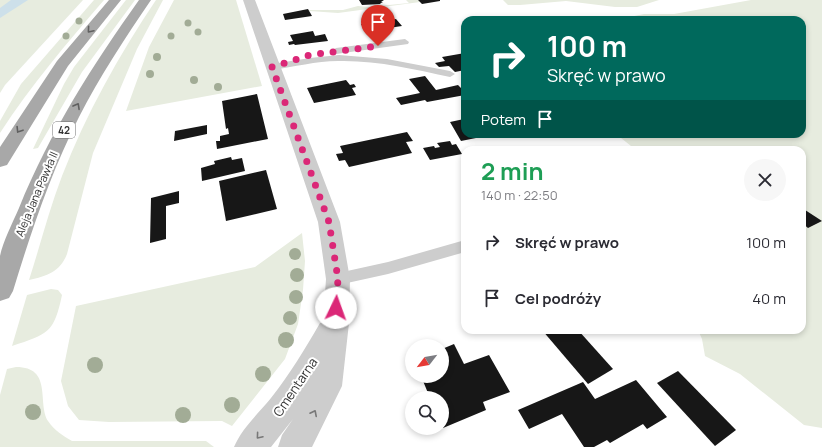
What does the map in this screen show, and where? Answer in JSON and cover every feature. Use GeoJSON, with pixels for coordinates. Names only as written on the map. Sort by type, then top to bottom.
{"type":"FeatureCollection","features":[{"type":"Feature","properties":{"kind":"main road"},"geometry":{"type":"LineString","coordinates":[[0,161],[62,64],[115,0]]}},
{"type":"Feature","properties":{"kind":"main road","name":"Aleja Jana Pawła II"},"geometry":{"type":"LineString","coordinates":[[3,281],[35,195],[69,119],[108,53],[145,0]]}},
{"type":"Feature","properties":{"kind":"street","name":"Cmentarna"},"geometry":{"type":"LineString","coordinates":[[249,0],[329,222],[338,279],[336,323],[327,386],[294,447]]}},
{"type":"Feature","properties":{"kind":"street","name":"Cmentarna"},"geometry":{"type":"LineString","coordinates":[[250,447],[281,410],[304,378],[336,323]]}},
{"type":"Feature","properties":{"kind":"lane"},"geometry":{"type":"LineString","coordinates":[[272,67],[310,55],[405,42]]}},
{"type":"Feature","properties":{"kind":"lane"},"geometry":{"type":"LineString","coordinates":[[272,67],[324,59],[357,58],[380,60],[450,74]]}},
{"type":"Feature","properties":{"kind":"lane"},"geometry":{"type":"LineString","coordinates":[[338,279],[388,268],[461,247]]}},
{"type":"Feature","properties":{"kind":"shaded area"},"geometry":{"type":"Polygon","coordinates":[[[0,0],[83,0],[5,85],[0,93],[0,0]]]}},
{"type":"Feature","properties":{"kind":"shaded area"},"geometry":{"type":"Polygon","coordinates":[[[94,0],[104,0],[37,81],[0,133],[0,121],[21,84],[94,0]]]}},
{"type":"Feature","properties":{"kind":"shaded area"},"geometry":{"type":"Polygon","coordinates":[[[126,0],[135,0],[82,72],[38,148],[33,149],[64,84],[74,67],[126,0]]]}},
{"type":"Feature","properties":{"kind":"shaded area"},"geometry":{"type":"Polygon","coordinates":[[[156,0],[163,0],[137,49],[93,153],[67,254],[57,269],[42,277],[29,280],[57,189],[71,153],[104,85],[156,0]]]}},
{"type":"Feature","properties":{"kind":"shaded area"},"geometry":{"type":"Polygon","coordinates":[[[174,0],[236,0],[262,86],[126,111],[149,47],[174,0]]]}},
{"type":"Feature","properties":{"kind":"shaded area"},"geometry":{"type":"Polygon","coordinates":[[[406,0],[418,0],[420,2],[338,13],[308,10],[343,10],[358,6],[369,7],[409,3],[406,0]]]}},
{"type":"Feature","properties":{"kind":"shaded area"},"geometry":{"type":"Polygon","coordinates":[[[503,0],[659,0],[637,7],[615,7],[566,1],[508,5],[503,0]]]}},
{"type":"Feature","properties":{"kind":"shaded area"},"geometry":{"type":"Polygon","coordinates":[[[751,0],[822,0],[822,428],[804,425],[740,374],[705,356],[700,334],[806,334],[806,146],[631,146],[621,138],[806,138],[806,16],[634,16],[644,14],[674,14],[751,0]]]}},
{"type":"Feature","properties":{"kind":"shaded area"},"geometry":{"type":"Polygon","coordinates":[[[302,233],[305,261],[303,290],[298,324],[285,359],[232,426],[222,421],[109,422],[79,420],[68,406],[61,381],[76,306],[255,267],[302,233]]]}},
{"type":"Feature","properties":{"kind":"shaded area"},"geometry":{"type":"Polygon","coordinates":[[[51,289],[58,290],[62,295],[56,317],[52,325],[42,335],[12,346],[27,295],[51,289]]]}},
{"type":"Feature","properties":{"kind":"shaded area"},"geometry":{"type":"Polygon","coordinates":[[[16,367],[28,369],[35,373],[42,387],[45,414],[48,421],[65,437],[72,441],[206,441],[214,447],[0,447],[0,395],[7,369],[16,367]]]}},
{"type":"Feature","properties":{"kind":"water"},"geometry":{"type":"Polygon","coordinates":[[[11,0],[28,0],[0,18],[0,8],[11,0]]]}},
{"type":"Feature","properties":{"kind":"building"},"geometry":{"type":"Polygon","coordinates":[[[359,0],[384,0],[381,2],[383,3],[380,3],[381,4],[362,5],[359,0]]]}},
{"type":"Feature","properties":{"kind":"building"},"geometry":{"type":"Polygon","coordinates":[[[418,0],[440,0],[440,1],[422,4],[418,0]]]}},
{"type":"Feature","properties":{"kind":"building"},"geometry":{"type":"Polygon","coordinates":[[[308,9],[312,16],[285,20],[283,14],[308,9]]]}},
{"type":"Feature","properties":{"kind":"building"},"geometry":{"type":"Polygon","coordinates":[[[396,19],[402,26],[375,30],[373,28],[364,29],[361,24],[396,19]]]}},
{"type":"Feature","properties":{"kind":"building"},"geometry":{"type":"Polygon","coordinates":[[[313,31],[315,36],[325,34],[328,41],[289,45],[288,42],[293,41],[290,35],[313,31]]]}},
{"type":"Feature","properties":{"kind":"building"},"geometry":{"type":"Polygon","coordinates":[[[461,54],[461,71],[455,72],[449,66],[439,67],[435,63],[445,61],[442,57],[461,54]]]}},
{"type":"Feature","properties":{"kind":"building"},"geometry":{"type":"Polygon","coordinates":[[[425,76],[436,90],[458,85],[461,88],[461,96],[427,102],[425,100],[401,105],[396,98],[420,93],[409,79],[425,76]]]}},
{"type":"Feature","properties":{"kind":"building"},"geometry":{"type":"Polygon","coordinates":[[[346,80],[350,85],[354,84],[356,87],[352,88],[356,95],[314,103],[307,88],[346,80]]]}},
{"type":"Feature","properties":{"kind":"building"},"geometry":{"type":"Polygon","coordinates":[[[257,94],[268,139],[217,149],[216,141],[220,141],[220,136],[229,134],[228,128],[226,129],[222,101],[257,94]]]}},
{"type":"Feature","properties":{"kind":"building"},"geometry":{"type":"Polygon","coordinates":[[[461,120],[461,138],[476,138],[461,141],[450,122],[461,120]]]}},
{"type":"Feature","properties":{"kind":"building"},"geometry":{"type":"Polygon","coordinates":[[[207,125],[207,134],[174,141],[175,131],[207,125]]]}},
{"type":"Feature","properties":{"kind":"building"},"geometry":{"type":"Polygon","coordinates":[[[407,132],[413,141],[406,142],[412,153],[349,167],[345,160],[339,161],[336,154],[343,153],[340,146],[407,132]]]}},
{"type":"Feature","properties":{"kind":"building"},"geometry":{"type":"Polygon","coordinates":[[[450,141],[452,145],[456,144],[461,154],[430,160],[423,148],[434,146],[435,148],[440,147],[437,143],[450,141]]]}},
{"type":"Feature","properties":{"kind":"building"},"geometry":{"type":"Polygon","coordinates":[[[231,157],[232,160],[242,158],[245,171],[202,181],[201,168],[215,164],[214,161],[231,157]]]}},
{"type":"Feature","properties":{"kind":"building"},"geometry":{"type":"Polygon","coordinates":[[[266,170],[277,209],[226,221],[219,181],[266,170]]]}},
{"type":"Feature","properties":{"kind":"building"},"geometry":{"type":"Polygon","coordinates":[[[179,191],[179,203],[166,206],[166,239],[150,243],[151,198],[179,191]]]}},
{"type":"Feature","properties":{"kind":"building"},"geometry":{"type":"Polygon","coordinates":[[[806,211],[822,221],[808,228],[806,226],[806,211]]]}},
{"type":"Feature","properties":{"kind":"building"},"geometry":{"type":"Polygon","coordinates":[[[545,334],[582,334],[613,369],[588,384],[545,334]]]}},
{"type":"Feature","properties":{"kind":"building"},"geometry":{"type":"Polygon","coordinates":[[[454,344],[464,364],[489,355],[510,392],[483,402],[486,410],[449,425],[449,391],[427,391],[424,383],[449,383],[449,346],[454,344]]]}},
{"type":"Feature","properties":{"kind":"building"},"geometry":{"type":"Polygon","coordinates":[[[678,371],[736,430],[715,446],[657,383],[678,371]]]}},
{"type":"Feature","properties":{"kind":"building"},"geometry":{"type":"Polygon","coordinates":[[[636,380],[667,417],[647,429],[643,424],[610,443],[607,440],[594,447],[584,447],[562,414],[529,429],[518,410],[583,382],[595,399],[636,380]]]}},
{"type":"Feature","properties":{"kind":"route"},"geometry":{"type":"LineString","coordinates":[[336,308],[338,279],[329,222],[272,67],[282,62],[310,55],[378,46]]}}]}
